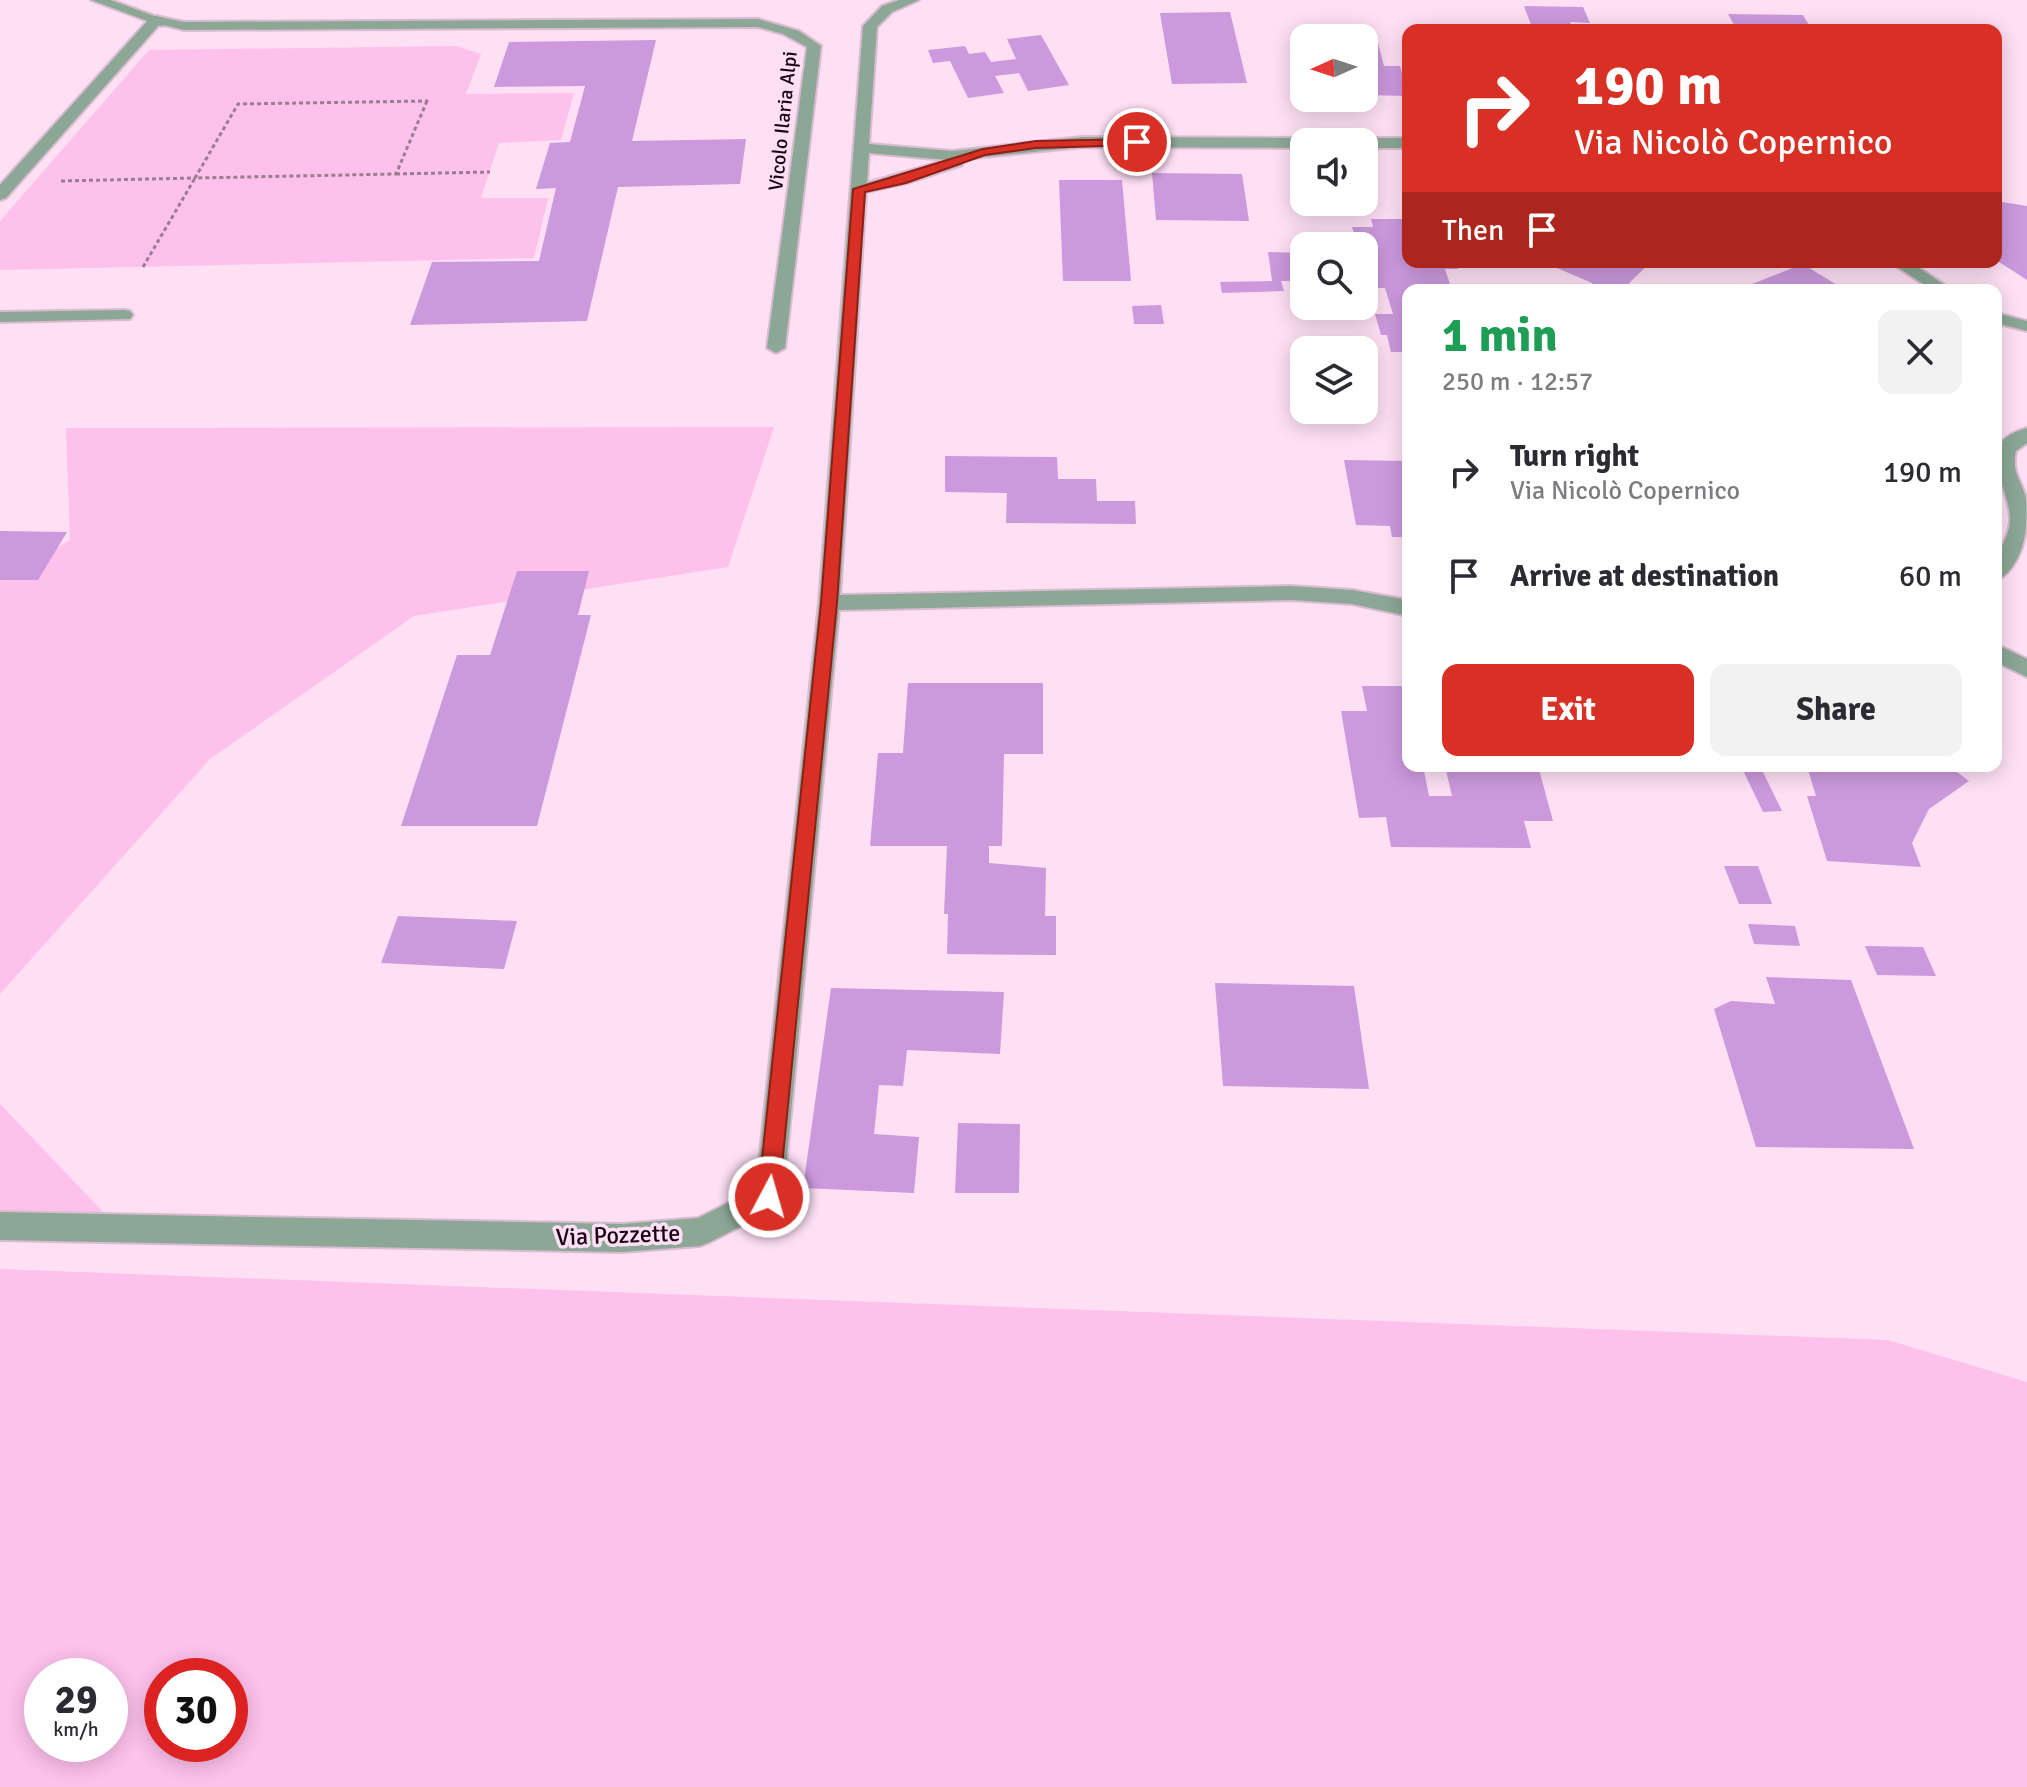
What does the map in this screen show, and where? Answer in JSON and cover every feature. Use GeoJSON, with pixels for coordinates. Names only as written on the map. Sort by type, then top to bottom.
{"type":"FeatureCollection","features":[{"type":"Feature","properties":{"kind":"street","name":"Vicolo Ilaria Alpi"},"geometry":{"type":"LineString","coordinates":[[98,0],[184,26],[758,23],[782,27],[799,35],[814,46],[776,348]]}},
{"type":"Feature","properties":{"kind":"street","name":"Via Pozzette"},"geometry":{"type":"LineString","coordinates":[[0,1226],[622,1238],[700,1232],[769,1197],[829,603],[870,26],[887,9],[912,0]]}},
{"type":"Feature","properties":{"kind":"street"},"geometry":{"type":"LineString","coordinates":[[0,195],[161,21]]}},
{"type":"Feature","properties":{"kind":"street"},"geometry":{"type":"LineString","coordinates":[[861,148],[930,156],[1082,142],[1290,143]]}},
{"type":"Feature","properties":{"kind":"street"},"geometry":{"type":"LineString","coordinates":[[1378,143],[1402,143]]}},
{"type":"Feature","properties":{"kind":"street"},"geometry":{"type":"LineString","coordinates":[[859,189],[914,177],[983,152]]}},
{"type":"Feature","properties":{"kind":"street"},"geometry":{"type":"LineString","coordinates":[[1908,268],[1934,284]]}},
{"type":"Feature","properties":{"kind":"street"},"geometry":{"type":"LineString","coordinates":[[0,317],[124,315]]}},
{"type":"Feature","properties":{"kind":"street"},"geometry":{"type":"LineString","coordinates":[[2002,320],[2027,326]]}},
{"type":"Feature","properties":{"kind":"street"},"geometry":{"type":"LineString","coordinates":[[2002,567],[2012,558],[2022,529],[2022,509],[2003,467],[2007,448],[2027,434]]}},
{"type":"Feature","properties":{"kind":"street"},"geometry":{"type":"LineString","coordinates":[[829,603],[1291,593],[1352,597],[1402,607]]}},
{"type":"Feature","properties":{"kind":"street"},"geometry":{"type":"LineString","coordinates":[[2002,655],[2027,669]]}},
{"type":"Feature","properties":{"kind":"path"},"geometry":{"type":"LineString","coordinates":[[143,267],[238,104],[427,101],[396,174]]}},
{"type":"Feature","properties":{"kind":"path"},"geometry":{"type":"LineString","coordinates":[[11,182],[490,172]]}},
{"type":"Feature","properties":{"kind":"shaded area"},"geometry":{"type":"Polygon","coordinates":[[[456,46],[481,54],[466,94],[574,93],[561,140],[499,143],[481,198],[548,198],[534,258],[0,270],[0,221],[149,50],[456,46]]]}},
{"type":"Feature","properties":{"kind":"shaded area"},"geometry":{"type":"Polygon","coordinates":[[[774,427],[728,567],[414,616],[210,759],[0,994],[0,581],[70,540],[66,428],[774,427]]]}},
{"type":"Feature","properties":{"kind":"shaded area"},"geometry":{"type":"Polygon","coordinates":[[[0,1104],[107,1216],[0,1215],[0,1104]]]}},
{"type":"Feature","properties":{"kind":"shaded area"},"geometry":{"type":"Polygon","coordinates":[[[0,1269],[1888,1340],[2027,1382],[2027,1787],[0,1787],[0,1269]]]}},
{"type":"Feature","properties":{"kind":"building"},"geometry":{"type":"Polygon","coordinates":[[[1524,6],[1583,7],[1590,23],[1570,22],[1531,24],[1524,6]]]}},
{"type":"Feature","properties":{"kind":"building"},"geometry":{"type":"Polygon","coordinates":[[[1230,12],[1247,83],[1172,84],[1160,13],[1230,12]]]}},
{"type":"Feature","properties":{"kind":"building"},"geometry":{"type":"Polygon","coordinates":[[[1728,14],[1803,15],[1808,24],[1733,24],[1728,14]]]}},
{"type":"Feature","properties":{"kind":"building"},"geometry":{"type":"Polygon","coordinates":[[[1041,35],[1069,85],[1028,91],[1019,73],[995,76],[1004,93],[968,98],[950,61],[933,63],[928,50],[965,46],[969,54],[985,52],[991,62],[1016,59],[1007,39],[1041,35]]]}},
{"type":"Feature","properties":{"kind":"building"},"geometry":{"type":"Polygon","coordinates":[[[656,40],[632,141],[746,139],[740,184],[618,187],[587,321],[410,325],[432,262],[539,261],[556,188],[536,189],[550,143],[570,142],[585,86],[494,87],[509,42],[656,40]]]}},
{"type":"Feature","properties":{"kind":"building"},"geometry":{"type":"Polygon","coordinates":[[[1378,43],[1384,66],[1400,66],[1402,96],[1378,95],[1378,43]]]}},
{"type":"Feature","properties":{"kind":"building"},"geometry":{"type":"Polygon","coordinates":[[[1152,173],[1242,174],[1249,221],[1156,220],[1152,173]]]}},
{"type":"Feature","properties":{"kind":"building"},"geometry":{"type":"Polygon","coordinates":[[[1059,180],[1122,180],[1131,281],[1063,281],[1059,180]]]}},
{"type":"Feature","properties":{"kind":"building"},"geometry":{"type":"Polygon","coordinates":[[[2002,202],[2027,206],[2027,280],[2002,264],[2002,202]]]}},
{"type":"Feature","properties":{"kind":"building"},"geometry":{"type":"Polygon","coordinates":[[[1371,219],[1402,219],[1402,268],[1458,268],[1445,269],[1450,284],[1402,284],[1402,352],[1391,352],[1387,335],[1381,335],[1377,320],[1378,314],[1393,314],[1385,288],[1378,288],[1378,232],[1354,232],[1352,227],[1373,227],[1371,219]]]}},
{"type":"Feature","properties":{"kind":"building"},"geometry":{"type":"Polygon","coordinates":[[[1268,252],[1290,253],[1290,281],[1281,281],[1284,291],[1222,293],[1220,282],[1272,281],[1268,252]]]}},
{"type":"Feature","properties":{"kind":"building"},"geometry":{"type":"Polygon","coordinates":[[[1557,268],[1645,268],[1630,284],[1592,283],[1557,268]]]}},
{"type":"Feature","properties":{"kind":"building"},"geometry":{"type":"Polygon","coordinates":[[[1793,268],[1809,268],[1835,284],[1752,284],[1793,268]]]}},
{"type":"Feature","properties":{"kind":"building"},"geometry":{"type":"Polygon","coordinates":[[[1161,305],[1164,324],[1134,324],[1132,306],[1161,305]]]}},
{"type":"Feature","properties":{"kind":"building"},"geometry":{"type":"Polygon","coordinates":[[[945,456],[1057,457],[1058,479],[1096,479],[1097,501],[1135,501],[1136,524],[1006,523],[1007,493],[945,492],[945,456]]]}},
{"type":"Feature","properties":{"kind":"building"},"geometry":{"type":"Polygon","coordinates":[[[1344,460],[1402,461],[1402,537],[1392,537],[1390,526],[1356,525],[1344,460]]]}},
{"type":"Feature","properties":{"kind":"building"},"geometry":{"type":"Polygon","coordinates":[[[0,531],[67,532],[38,580],[0,580],[0,531]]]}},
{"type":"Feature","properties":{"kind":"building"},"geometry":{"type":"Polygon","coordinates":[[[517,571],[589,571],[578,615],[591,615],[537,826],[401,826],[457,655],[490,655],[517,571]]]}},
{"type":"Feature","properties":{"kind":"building"},"geometry":{"type":"Polygon","coordinates":[[[908,683],[1043,683],[1043,754],[1004,754],[1002,846],[989,846],[989,863],[1046,868],[1045,916],[1056,916],[1056,955],[947,954],[948,914],[944,914],[947,846],[870,846],[878,753],[903,753],[908,683]]]}},
{"type":"Feature","properties":{"kind":"building"},"geometry":{"type":"Polygon","coordinates":[[[1362,686],[1402,686],[1402,772],[1424,772],[1429,796],[1452,796],[1446,772],[1540,772],[1553,821],[1524,821],[1531,848],[1391,847],[1386,817],[1359,818],[1341,711],[1367,711],[1362,686]]]}},
{"type":"Feature","properties":{"kind":"building"},"geometry":{"type":"Polygon","coordinates":[[[1744,772],[1763,772],[1782,811],[1763,812],[1744,772]]]}},
{"type":"Feature","properties":{"kind":"building"},"geometry":{"type":"Polygon","coordinates":[[[1809,772],[1957,772],[1969,781],[1929,809],[1912,843],[1921,867],[1827,861],[1807,796],[1816,796],[1809,772]]]}},
{"type":"Feature","properties":{"kind":"building"},"geometry":{"type":"Polygon","coordinates":[[[1724,866],[1758,866],[1772,904],[1739,904],[1724,866]]]}},
{"type":"Feature","properties":{"kind":"building"},"geometry":{"type":"Polygon","coordinates":[[[398,916],[517,921],[504,969],[381,963],[398,916]]]}},
{"type":"Feature","properties":{"kind":"building"},"geometry":{"type":"Polygon","coordinates":[[[1748,924],[1795,926],[1800,946],[1754,944],[1748,924]]]}},
{"type":"Feature","properties":{"kind":"building"},"geometry":{"type":"Polygon","coordinates":[[[1865,946],[1923,947],[1936,976],[1877,975],[1865,946]]]}},
{"type":"Feature","properties":{"kind":"building"},"geometry":{"type":"Polygon","coordinates":[[[1766,977],[1851,980],[1914,1149],[1756,1147],[1714,1009],[1731,1001],[1775,1004],[1766,977]]]}},
{"type":"Feature","properties":{"kind":"building"},"geometry":{"type":"Polygon","coordinates":[[[1215,983],[1354,986],[1369,1089],[1223,1086],[1215,983]]]}},
{"type":"Feature","properties":{"kind":"building"},"geometry":{"type":"Polygon","coordinates":[[[831,988],[1004,992],[1000,1054],[907,1050],[903,1086],[879,1085],[874,1134],[919,1137],[914,1193],[803,1188],[831,988]]]}},
{"type":"Feature","properties":{"kind":"building"},"geometry":{"type":"Polygon","coordinates":[[[958,1123],[1020,1124],[1019,1193],[955,1193],[958,1123]]]}},
{"type":"Feature","properties":{"kind":"route"},"geometry":{"type":"LineString","coordinates":[[769,1197],[829,603],[859,189],[902,180],[983,152],[1082,142],[1137,142]]}}]}
